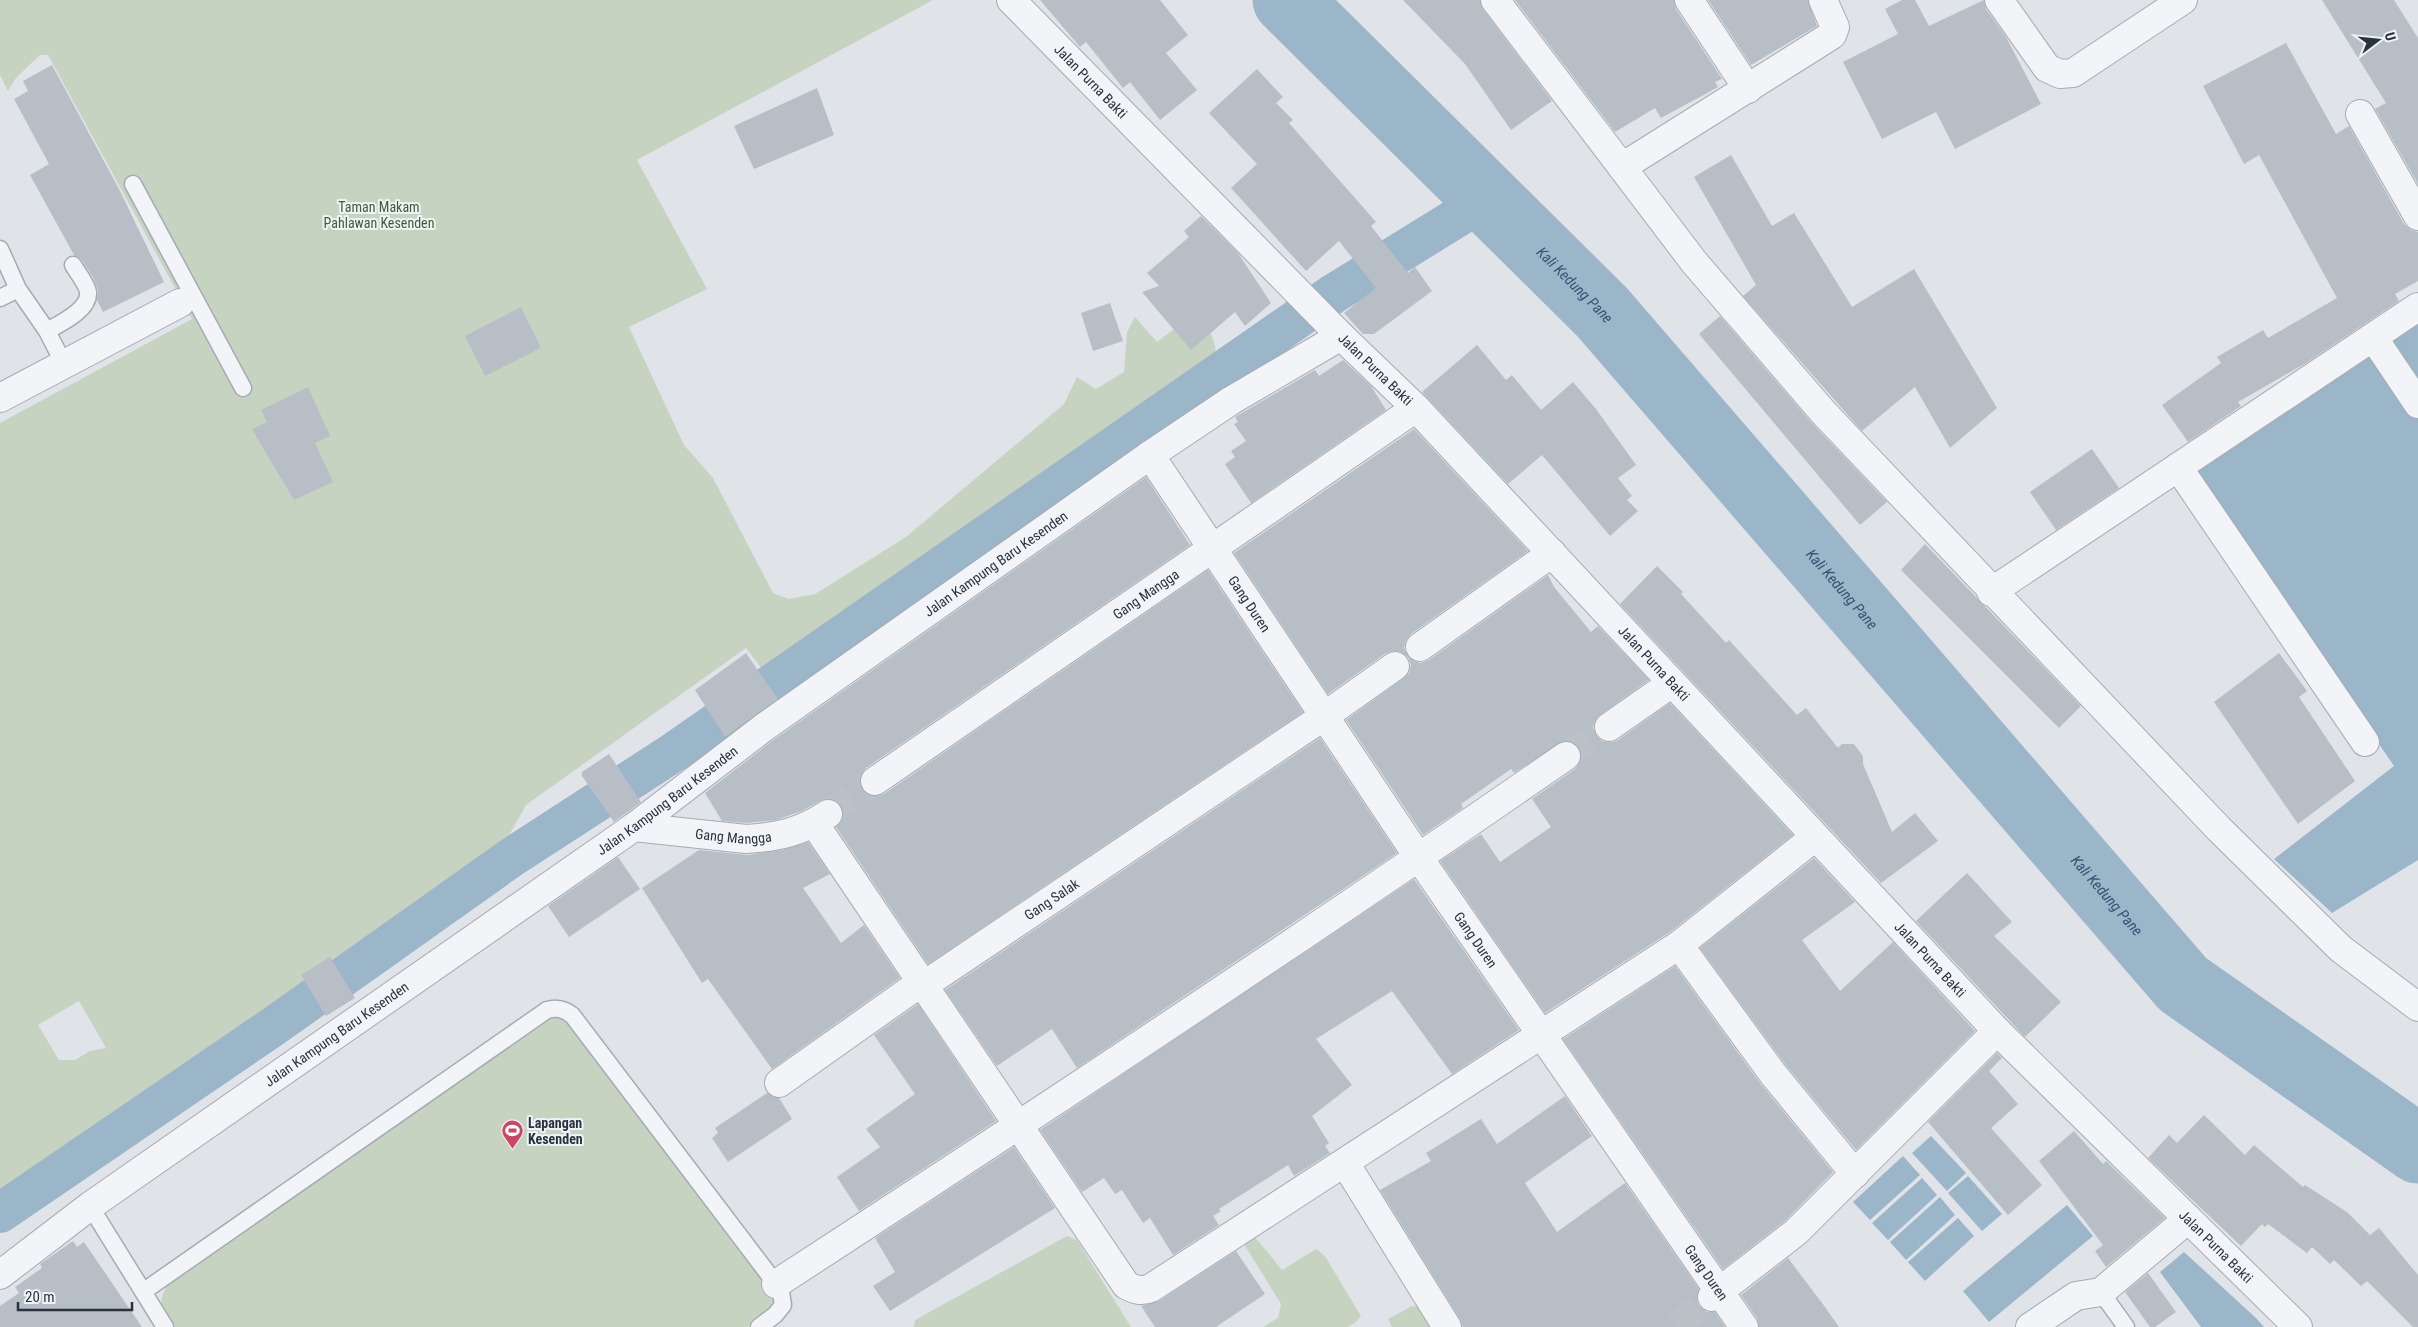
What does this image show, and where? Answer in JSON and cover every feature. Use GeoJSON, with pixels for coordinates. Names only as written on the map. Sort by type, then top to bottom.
{"type":"FeatureCollection","features":[{"type":"Feature","properties":{"kind":"street","name":"Jalan Purna Bakti"},"geometry":{"type":"LineString","coordinates":[[1010,0],[1341,336],[1416,408],[1997,1030],[2298,1327]]}},
{"type":"Feature","properties":{"kind":"street"},"geometry":{"type":"LineString","coordinates":[[1495,0],[1694,262],[1823,412],[1991,592],[2023,622],[2219,830],[2341,949],[2418,1007]]}},
{"type":"Feature","properties":{"kind":"street"},"geometry":{"type":"LineString","coordinates":[[1689,0],[1748,89]]}},
{"type":"Feature","properties":{"kind":"street"},"geometry":{"type":"LineString","coordinates":[[1622,167],[1832,35],[1835,27],[1823,0]]}},
{"type":"Feature","properties":{"kind":"street"},"geometry":{"type":"LineString","coordinates":[[1999,0],[2047,68],[2060,74],[2073,73],[2183,0]]}},
{"type":"Feature","properties":{"kind":"street"},"geometry":{"type":"LineString","coordinates":[[2360,114],[2418,216]]}},
{"type":"Feature","properties":{"kind":"street"},"geometry":{"type":"LineString","coordinates":[[0,398],[187,299]]}},
{"type":"Feature","properties":{"kind":"street"},"geometry":{"type":"LineString","coordinates":[[1991,592],[2418,307]]}},
{"type":"Feature","properties":{"kind":"street","name":"Jalan Kampung Baru Kesenden"},"geometry":{"type":"LineString","coordinates":[[0,1275],[90,1206],[634,828],[763,728],[1150,455],[1232,400],[1341,336]]}},
{"type":"Feature","properties":{"kind":"street"},"geometry":{"type":"LineString","coordinates":[[2373,338],[2418,404]]}},
{"type":"Feature","properties":{"kind":"street","name":"Gang Mangga"},"geometry":{"type":"LineString","coordinates":[[875,781],[1416,408]]}},
{"type":"Feature","properties":{"kind":"street","name":"Gang Duren"},"geometry":{"type":"LineString","coordinates":[[1150,455],[1324,717],[1715,1294],[1744,1327]]}},
{"type":"Feature","properties":{"kind":"street"},"geometry":{"type":"LineString","coordinates":[[2178,467],[2365,742]]}},
{"type":"Feature","properties":{"kind":"street"},"geometry":{"type":"LineString","coordinates":[[1420,647],[1552,553]]}},
{"type":"Feature","properties":{"kind":"street","name":"Gang Salak"},"geometry":{"type":"LineString","coordinates":[[779,1083],[909,991],[923,984],[1324,717],[1395,666]]}},
{"type":"Feature","properties":{"kind":"street"},"geometry":{"type":"LineString","coordinates":[[1608,727],[1672,683]]}},
{"type":"Feature","properties":{"kind":"street"},"geometry":{"type":"LineString","coordinates":[[776,1284],[1019,1126],[1419,858],[1566,756]]}},
{"type":"Feature","properties":{"kind":"street","name":"Gang Mangga"},"geometry":{"type":"LineString","coordinates":[[634,828],[746,839],[794,833],[821,818],[923,984]]}},
{"type":"Feature","properties":{"kind":"street"},"geometry":{"type":"LineString","coordinates":[[923,984],[1126,1285],[1138,1290],[1151,1288],[1679,945],[1815,837]]}},
{"type":"Feature","properties":{"kind":"street"},"geometry":{"type":"LineString","coordinates":[[1679,945],[1773,1074],[1855,1174]]}},
{"type":"Feature","properties":{"kind":"street"},"geometry":{"type":"LineString","coordinates":[[1715,1294],[1796,1232],[1997,1030]]}},
{"type":"Feature","properties":{"kind":"street"},"geometry":{"type":"LineString","coordinates":[[1344,1162],[1447,1327]]}},
{"type":"Feature","properties":{"kind":"street"},"geometry":{"type":"LineString","coordinates":[[2030,1327],[2076,1296],[2101,1292],[2188,1219]]}},
{"type":"Feature","properties":{"kind":"lane"},"geometry":{"type":"LineString","coordinates":[[133,184],[187,299],[243,388]]}},
{"type":"Feature","properties":{"kind":"lane"},"geometry":{"type":"LineString","coordinates":[[0,249],[18,289],[47,331],[64,364]]}},
{"type":"Feature","properties":{"kind":"lane"},"geometry":{"type":"LineString","coordinates":[[47,331],[82,308],[87,300],[88,292],[73,264]]}},
{"type":"Feature","properties":{"kind":"lane"},"geometry":{"type":"LineString","coordinates":[[0,298],[18,289]]}},
{"type":"Feature","properties":{"kind":"lane"},"geometry":{"type":"LineString","coordinates":[[144,1291],[546,1010],[553,1008],[566,1011],[572,1016],[776,1284],[781,1292],[783,1305],[775,1315],[758,1327]]}},
{"type":"Feature","properties":{"kind":"lane"},"geometry":{"type":"LineString","coordinates":[[90,1206],[165,1327]]}},
{"type":"Feature","properties":{"kind":"lane"},"geometry":{"type":"LineString","coordinates":[[2101,1292],[2126,1327]]}},
{"type":"Feature","properties":{"kind":"green space","name":"Taman Makam Pahlawan Kesenden"},"geometry":{"type":"Polygon","coordinates":[[[0,0],[933,0],[637,160],[707,289],[629,327],[684,445],[713,478],[773,593],[789,599],[815,594],[906,537],[1064,404],[1077,377],[1096,389],[1124,372],[1127,332],[1135,317],[1157,342],[1174,329],[1209,328],[1215,346],[1216,360],[765,673],[746,648],[526,805],[497,857],[0,1196],[0,423],[192,319],[48,55],[40,55],[16,78],[8,91],[0,75],[0,0]],[[79,1001],[38,1025],[59,1060],[75,1060],[90,1051],[106,1048],[79,1001]]]}},
{"type":"Feature","properties":{"kind":"green space","name":"Lapangan Kesenden"},"geometry":{"type":"Polygon","coordinates":[[[549,1015],[563,1016],[771,1288],[776,1303],[770,1311],[747,1327],[172,1327],[162,1304],[163,1294],[170,1281],[549,1015]]]}},
{"type":"Feature","properties":{"kind":"green space"},"geometry":{"type":"Polygon","coordinates":[[[1067,1236],[1077,1240],[1131,1327],[914,1327],[915,1320],[1067,1236]]]}},
{"type":"Feature","properties":{"kind":"green space"},"geometry":{"type":"Polygon","coordinates":[[[1255,1237],[1282,1270],[1316,1249],[1325,1256],[1361,1316],[1348,1327],[1263,1327],[1278,1318],[1281,1304],[1244,1244],[1255,1237]]]}},
{"type":"Feature","properties":{"kind":"green space"},"geometry":{"type":"Polygon","coordinates":[[[1412,1306],[1420,1307],[1432,1327],[1392,1327],[1388,1319],[1412,1306]]]}},
{"type":"Feature","properties":{"kind":"water"},"geometry":{"type":"Polygon","coordinates":[[[2418,317],[2418,860],[2332,913],[2274,859],[2394,766],[2192,470],[2418,317]]]}},
{"type":"Feature","properties":{"kind":"water"},"geometry":{"type":"Polygon","coordinates":[[[1931,1136],[1966,1173],[1947,1191],[1912,1153],[1931,1136]]]}},
{"type":"Feature","properties":{"kind":"water"},"geometry":{"type":"Polygon","coordinates":[[[1903,1156],[1920,1175],[1870,1220],[1853,1202],[1903,1156]]]}},
{"type":"Feature","properties":{"kind":"water"},"geometry":{"type":"Polygon","coordinates":[[[1968,1176],[2002,1214],[1982,1231],[1948,1193],[1968,1176]]]}},
{"type":"Feature","properties":{"kind":"water"},"geometry":{"type":"Polygon","coordinates":[[[1922,1178],[1937,1195],[1888,1240],[1872,1223],[1922,1178]]]}},
{"type":"Feature","properties":{"kind":"water"},"geometry":{"type":"Polygon","coordinates":[[[1940,1197],[1955,1215],[1906,1260],[1890,1242],[1940,1197]]]}},
{"type":"Feature","properties":{"kind":"water"},"geometry":{"type":"Polygon","coordinates":[[[2067,1205],[2093,1236],[1989,1322],[1963,1291],[2067,1205]]]}},
{"type":"Feature","properties":{"kind":"water"},"geometry":{"type":"Polygon","coordinates":[[[1958,1218],[1974,1236],[1925,1281],[1908,1262],[1958,1218]]]}},
{"type":"Feature","properties":{"kind":"water"},"geometry":{"type":"Polygon","coordinates":[[[2184,1252],[2264,1327],[2201,1327],[2160,1272],[2184,1252]]]}},
{"type":"Feature","properties":{"kind":"building"},"geometry":{"type":"Polygon","coordinates":[[[1040,0],[1160,0],[1188,35],[1166,53],[1197,90],[1160,120],[1130,82],[1123,88],[1086,42],[1080,47],[1040,0]]]}},
{"type":"Feature","properties":{"kind":"building"},"geometry":{"type":"Polygon","coordinates":[[[1403,0],[1480,0],[1483,9],[1552,101],[1511,130],[1465,64],[1403,0]]]}},
{"type":"Feature","properties":{"kind":"building"},"geometry":{"type":"Polygon","coordinates":[[[1515,0],[1674,0],[1676,9],[1722,79],[1715,82],[1718,87],[1661,118],[1655,108],[1615,132],[1515,0]]]}},
{"type":"Feature","properties":{"kind":"building"},"geometry":{"type":"Polygon","coordinates":[[[1708,0],[1808,0],[1817,26],[1751,65],[1708,0]]]}},
{"type":"Feature","properties":{"kind":"building"},"geometry":{"type":"Polygon","coordinates":[[[1902,0],[1915,0],[1929,26],[1984,0],[1986,9],[2006,37],[2041,104],[1955,149],[1936,112],[1882,139],[1843,62],[1898,34],[1885,9],[1902,0]]]}},
{"type":"Feature","properties":{"kind":"building"},"geometry":{"type":"Polygon","coordinates":[[[2322,0],[2394,0],[2418,38],[2418,184],[2375,109],[2386,103],[2322,0]]]}},
{"type":"Feature","properties":{"kind":"building"},"geometry":{"type":"Polygon","coordinates":[[[2286,43],[2336,134],[2349,126],[2404,224],[2411,230],[2418,232],[2418,281],[2395,294],[2399,301],[2306,363],[2238,402],[2241,406],[2188,442],[2162,405],[2221,363],[2217,357],[2263,330],[2268,338],[2337,298],[2259,155],[2244,164],[2203,86],[2286,43]]]}},
{"type":"Feature","properties":{"kind":"building"},"geometry":{"type":"Polygon","coordinates":[[[52,65],[119,189],[164,282],[103,312],[97,300],[98,290],[93,277],[81,259],[74,255],[30,175],[49,164],[14,99],[28,91],[23,81],[52,65]]]}},
{"type":"Feature","properties":{"kind":"building"},"geometry":{"type":"Polygon","coordinates":[[[1257,69],[1283,97],[1276,103],[1293,120],[1289,123],[1376,222],[1371,226],[1408,273],[1415,267],[1432,291],[1374,334],[1363,334],[1344,313],[1376,288],[1339,241],[1306,271],[1231,188],[1257,164],[1209,113],[1257,69]]]}},
{"type":"Feature","properties":{"kind":"building"},"geometry":{"type":"Polygon","coordinates":[[[817,88],[834,135],[754,169],[734,126],[817,88]]]}},
{"type":"Feature","properties":{"kind":"building"},"geometry":{"type":"Polygon","coordinates":[[[1731,155],[1772,226],[1794,213],[1852,307],[1914,269],[1997,408],[1950,448],[1915,387],[1862,431],[1743,296],[1756,285],[1694,177],[1731,155]]]}},
{"type":"Feature","properties":{"kind":"building"},"geometry":{"type":"Polygon","coordinates":[[[1201,216],[1238,253],[1271,303],[1245,326],[1235,312],[1191,350],[1142,292],[1159,286],[1147,273],[1189,237],[1184,231],[1201,216]]]}},
{"type":"Feature","properties":{"kind":"building"},"geometry":{"type":"Polygon","coordinates":[[[1110,303],[1123,341],[1093,351],[1081,313],[1110,303]]]}},
{"type":"Feature","properties":{"kind":"building"},"geometry":{"type":"Polygon","coordinates":[[[521,307],[541,348],[485,376],[465,336],[521,307]]]}},
{"type":"Feature","properties":{"kind":"building"},"geometry":{"type":"Polygon","coordinates":[[[1720,316],[1811,422],[1887,502],[1860,525],[1699,334],[1720,316]]]}},
{"type":"Feature","properties":{"kind":"building"},"geometry":{"type":"Polygon","coordinates":[[[1477,345],[1506,380],[1512,375],[1541,410],[1573,382],[1596,409],[1636,465],[1618,478],[1632,496],[1627,500],[1638,511],[1610,536],[1542,455],[1508,484],[1422,392],[1477,345]]]}},
{"type":"Feature","properties":{"kind":"building"},"geometry":{"type":"Polygon","coordinates":[[[1343,360],[1371,386],[1386,410],[1251,503],[1225,464],[1235,457],[1231,451],[1246,441],[1234,424],[1238,422],[1235,417],[1315,370],[1319,376],[1343,360]]]}},
{"type":"Feature","properties":{"kind":"building"},"geometry":{"type":"Polygon","coordinates":[[[308,387],[330,436],[315,443],[333,482],[294,500],[252,429],[267,422],[261,410],[308,387]]]}},
{"type":"Feature","properties":{"kind":"building"},"geometry":{"type":"Polygon","coordinates":[[[1414,429],[1528,551],[1411,634],[1406,640],[1404,648],[1408,656],[1414,661],[1421,663],[1429,660],[1548,575],[1554,587],[1591,632],[1598,626],[1649,680],[1595,720],[1593,728],[1597,736],[1602,741],[1610,743],[1618,740],[1670,703],[1793,835],[1670,932],[1545,1013],[1440,861],[1481,834],[1500,862],[1551,827],[1532,799],[1575,769],[1580,762],[1581,754],[1579,748],[1572,742],[1564,741],[1514,773],[1511,769],[1461,804],[1463,808],[1423,835],[1346,720],[1409,673],[1411,665],[1408,657],[1401,652],[1393,651],[1386,653],[1328,694],[1234,553],[1414,429]]]}},
{"type":"Feature","properties":{"kind":"building"},"geometry":{"type":"Polygon","coordinates":[[[2092,449],[2119,488],[2056,530],[2030,492],[2092,449]]]}},
{"type":"Feature","properties":{"kind":"building"},"geometry":{"type":"Polygon","coordinates":[[[1146,477],[1190,545],[866,768],[861,775],[860,783],[862,789],[869,795],[877,796],[884,794],[1208,570],[1303,712],[928,964],[836,827],[841,822],[844,814],[841,806],[836,801],[828,798],[802,811],[776,820],[746,823],[722,821],[705,793],[772,741],[1146,477]]]}},
{"type":"Feature","properties":{"kind":"building"},"geometry":{"type":"Polygon","coordinates":[[[1925,544],[2081,706],[2059,728],[1901,570],[1925,544]]]}},
{"type":"Feature","properties":{"kind":"building"},"geometry":{"type":"Polygon","coordinates":[[[1657,566],[1683,592],[1681,594],[1726,643],[1729,640],[1797,715],[1806,708],[1838,748],[1842,744],[1854,744],[1863,756],[1863,764],[1892,832],[1915,813],[1938,841],[1881,883],[1620,604],[1657,566]]]}},
{"type":"Feature","properties":{"kind":"building"},"geometry":{"type":"Polygon","coordinates":[[[746,653],[778,699],[725,737],[695,690],[746,653]]]}},
{"type":"Feature","properties":{"kind":"building"},"geometry":{"type":"Polygon","coordinates":[[[2279,653],[2307,691],[2299,697],[2355,781],[2298,824],[2214,702],[2279,653]]]}},
{"type":"Feature","properties":{"kind":"building"},"geometry":{"type":"Polygon","coordinates":[[[1320,738],[1397,853],[1077,1068],[1052,1029],[997,1066],[945,990],[1320,738]]]}},
{"type":"Feature","properties":{"kind":"building"},"geometry":{"type":"Polygon","coordinates":[[[609,754],[641,802],[614,822],[582,776],[582,772],[609,754]]]}},
{"type":"Feature","properties":{"kind":"building"},"geometry":{"type":"Polygon","coordinates":[[[808,842],[830,874],[803,888],[841,943],[864,925],[900,978],[772,1069],[708,979],[702,983],[642,888],[699,850],[747,855],[782,850],[808,842]]]}},
{"type":"Feature","properties":{"kind":"building"},"geometry":{"type":"Polygon","coordinates":[[[618,857],[640,889],[569,937],[548,906],[618,857]]]}},
{"type":"Feature","properties":{"kind":"building"},"geometry":{"type":"Polygon","coordinates":[[[1814,858],[1855,902],[1802,940],[1840,991],[1893,942],[1975,1031],[1856,1150],[1785,1064],[1700,948],[1814,858]]]}},
{"type":"Feature","properties":{"kind":"building"},"geometry":{"type":"Polygon","coordinates":[[[1967,873],[2012,922],[1994,936],[2061,1002],[2025,1037],[1916,921],[1967,873]]]}},
{"type":"Feature","properties":{"kind":"building"},"geometry":{"type":"Polygon","coordinates":[[[1414,879],[1519,1030],[1452,1074],[1392,991],[1316,1039],[1352,1085],[1312,1116],[1329,1143],[1325,1146],[1330,1153],[1294,1176],[1288,1165],[1219,1209],[1221,1211],[1213,1216],[1219,1225],[1173,1255],[1150,1218],[1143,1223],[1122,1190],[1115,1194],[1104,1178],[1082,1192],[1040,1130],[1414,879]]]}},
{"type":"Feature","properties":{"kind":"building"},"geometry":{"type":"Polygon","coordinates":[[[330,957],[355,998],[326,1016],[301,975],[330,957]]]}},
{"type":"Feature","properties":{"kind":"building"},"geometry":{"type":"Polygon","coordinates":[[[1675,966],[1760,1083],[1833,1172],[1786,1220],[1723,1269],[1563,1039],[1675,966]]]}},
{"type":"Feature","properties":{"kind":"building"},"geometry":{"type":"Polygon","coordinates":[[[918,1004],[996,1121],[859,1211],[837,1177],[880,1147],[866,1129],[915,1094],[874,1035],[918,1004]]]}},
{"type":"Feature","properties":{"kind":"building"},"geometry":{"type":"Polygon","coordinates":[[[1997,1053],[2002,1058],[1989,1071],[2018,1104],[1991,1128],[2042,1185],[2008,1215],[1928,1122],[1997,1053]]]}},
{"type":"Feature","properties":{"kind":"building"},"geometry":{"type":"Polygon","coordinates":[[[767,1093],[779,1098],[792,1119],[728,1162],[712,1138],[718,1133],[715,1128],[767,1093]]]}},
{"type":"Feature","properties":{"kind":"building"},"geometry":{"type":"Polygon","coordinates":[[[1565,1096],[1592,1136],[1525,1183],[1557,1232],[1625,1183],[1699,1289],[1697,1299],[1699,1306],[1707,1312],[1715,1312],[1725,1327],[1463,1327],[1460,1319],[1380,1190],[1431,1161],[1426,1153],[1481,1119],[1497,1144],[1565,1096]]]}},
{"type":"Feature","properties":{"kind":"building"},"geometry":{"type":"Polygon","coordinates":[[[2204,1115],[2245,1155],[2254,1145],[2303,1187],[2305,1185],[2347,1212],[2370,1235],[2379,1228],[2418,1275],[2418,1327],[2413,1327],[2367,1281],[2361,1286],[2334,1260],[2330,1264],[2312,1247],[2307,1253],[2268,1224],[2265,1227],[2262,1224],[2241,1246],[2148,1158],[2169,1135],[2177,1143],[2204,1115]]]}},
{"type":"Feature","properties":{"kind":"building"},"geometry":{"type":"Polygon","coordinates":[[[2074,1131],[2103,1164],[2106,1161],[2165,1218],[2106,1267],[2095,1251],[2103,1245],[2039,1161],[2074,1131]]]}},
{"type":"Feature","properties":{"kind":"building"},"geometry":{"type":"Polygon","coordinates":[[[1014,1147],[1055,1208],[890,1311],[873,1286],[895,1272],[875,1238],[1014,1147]]]}},
{"type":"Feature","properties":{"kind":"building"},"geometry":{"type":"Polygon","coordinates":[[[73,1241],[77,1247],[84,1242],[142,1327],[0,1327],[0,1306],[19,1293],[15,1287],[42,1268],[40,1264],[73,1241]]]}},
{"type":"Feature","properties":{"kind":"building"},"geometry":{"type":"Polygon","coordinates":[[[1236,1251],[1265,1294],[1216,1327],[1155,1327],[1141,1306],[1159,1301],[1236,1251]]]}},
{"type":"Feature","properties":{"kind":"building"},"geometry":{"type":"Polygon","coordinates":[[[1788,1258],[1839,1327],[1759,1327],[1757,1318],[1741,1295],[1788,1258]]]}},
{"type":"Feature","properties":{"kind":"building"},"geometry":{"type":"Polygon","coordinates":[[[2148,1273],[2176,1312],[2155,1327],[2150,1327],[2125,1292],[2148,1273]]]}},
{"type":"Feature","properties":{"kind":"waterway","name":"Kali Kedung Pane"},"geometry":{"type":"LineString","coordinates":[[1287,0],[1602,312],[2183,984],[2418,1149]]}},
{"type":"Feature","properties":{"kind":"waterway"},"geometry":{"type":"LineString","coordinates":[[0,1213],[274,1026],[512,857],[674,752],[1333,294],[1487,199]]}},
{"type":"Feature","properties":{"kind":"tunnel"},"geometry":{"type":"LineString","coordinates":[[1566,756],[1609,727]]}},
{"type":"Feature","properties":{"kind":"tunnel"},"geometry":{"type":"LineString","coordinates":[[828,814],[875,781]]}},
{"type":"Feature","properties":{"kind":"tunnel"},"geometry":{"type":"LineString","coordinates":[[1676,1327],[1712,1297]]}},
{"type":"Feature","properties":{"kind":"place","name":"Lapangan Kesenden"},"geometry":{"type":"Point","coordinates":[512,1150]}}]}
